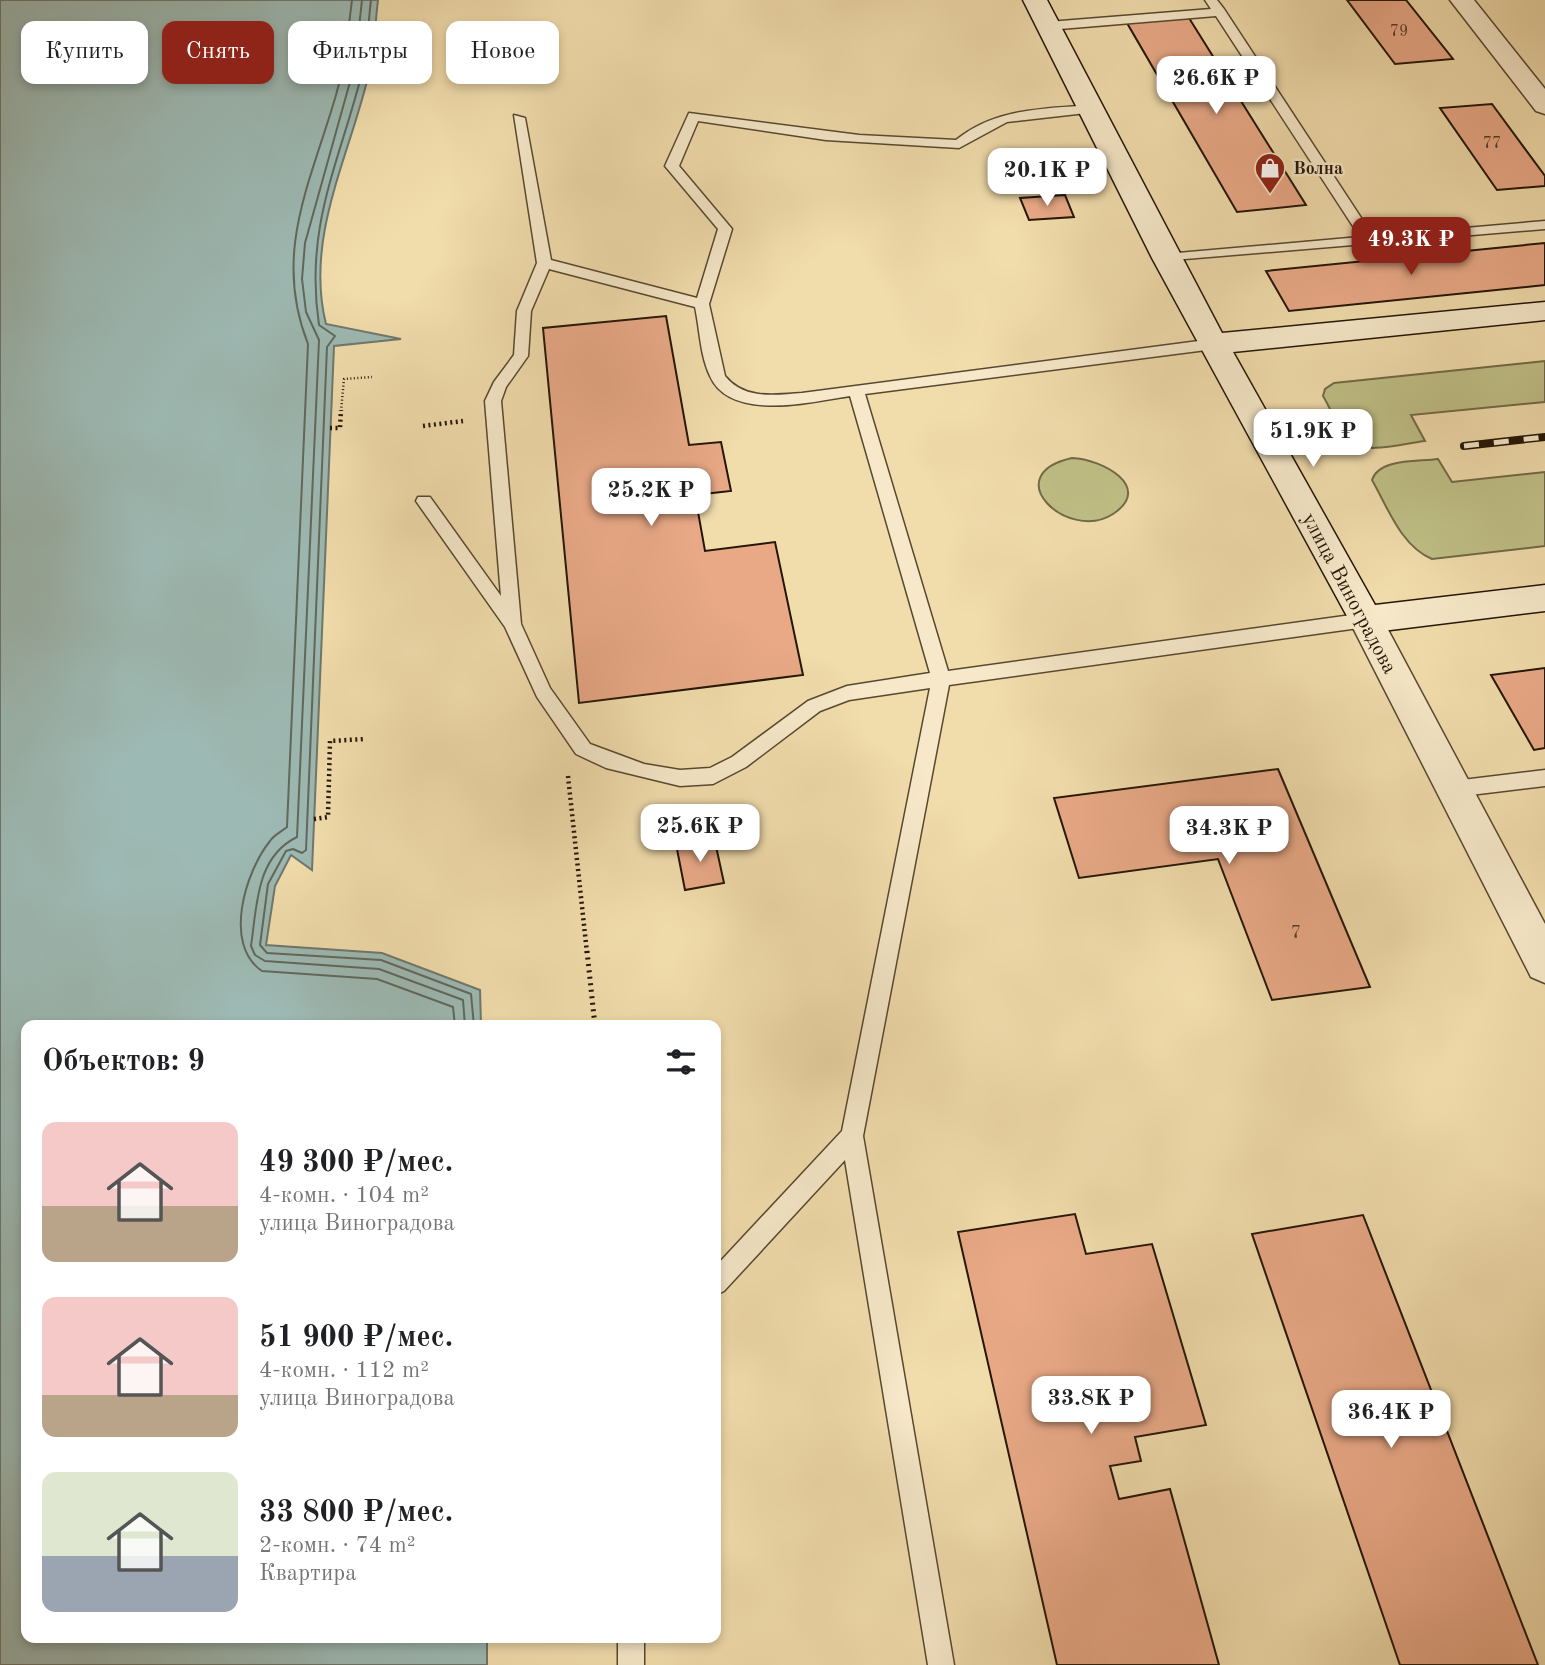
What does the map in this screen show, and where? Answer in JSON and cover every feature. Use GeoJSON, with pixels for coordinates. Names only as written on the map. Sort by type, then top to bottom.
{"type":"FeatureCollection","features":[{"type":"Feature","properties":{"kind":"street","name":"улица Виноградова"},"geometry":{"type":"LineString","coordinates":[[1035,0],[1166,258],[1366,620],[1545,964]]}},
{"type":"Feature","properties":{"kind":"street"},"geometry":{"type":"LineString","coordinates":[[1462,0],[1545,106]]}},
{"type":"Feature","properties":{"kind":"street"},"geometry":{"type":"LineString","coordinates":[[1214,344],[1545,311]]}},
{"type":"Feature","properties":{"kind":"street"},"geometry":{"type":"LineString","coordinates":[[1366,620],[1545,598]]}},
{"type":"Feature","properties":{"kind":"lane"},"geometry":{"type":"LineString","coordinates":[[1210,0],[1370,241]]}},
{"type":"Feature","properties":{"kind":"lane"},"geometry":{"type":"LineString","coordinates":[[1048,26],[1220,12]]}},
{"type":"Feature","properties":{"kind":"lane"},"geometry":{"type":"LineString","coordinates":[[1091,109],[1004,117],[976,128],[959,145],[889,144],[801,135],[694,116],[672,166],[725,229],[702,304],[718,380],[732,393],[765,401],[1214,344]]}},
{"type":"Feature","properties":{"kind":"lane"},"geometry":{"type":"LineString","coordinates":[[512,624],[493,401],[499,386],[521,356],[524,311],[544,263],[519,118]]}},
{"type":"Feature","properties":{"kind":"lane"},"geometry":{"type":"LineString","coordinates":[[1166,258],[1545,225]]}},
{"type":"Feature","properties":{"kind":"lane"},"geometry":{"type":"LineString","coordinates":[[544,263],[702,304]]}},
{"type":"Feature","properties":{"kind":"lane"},"geometry":{"type":"LineString","coordinates":[[856,390],[941,679],[852,1136],[941,1665]]}},
{"type":"Feature","properties":{"kind":"lane"},"geometry":{"type":"LineString","coordinates":[[424,501],[512,624],[543,692],[583,749],[613,763],[680,778],[713,776],[739,762],[814,706],[847,693],[1366,620]]}},
{"type":"Feature","properties":{"kind":"lane"},"geometry":{"type":"LineString","coordinates":[[1454,789],[1545,778]]}},
{"type":"Feature","properties":{"kind":"lane"},"geometry":{"type":"LineString","coordinates":[[721,1278],[852,1136]]}},
{"type":"Feature","properties":{"kind":"lane"},"geometry":{"type":"LineString","coordinates":[[631,1643],[631,1665]]}},
{"type":"Feature","properties":{"kind":"path"},"geometry":{"type":"LineString","coordinates":[[330,428],[340,428],[344,379],[372,377]]}},
{"type":"Feature","properties":{"kind":"path"},"geometry":{"type":"LineString","coordinates":[[423,426],[494,417]]}},
{"type":"Feature","properties":{"kind":"path"},"geometry":{"type":"LineString","coordinates":[[563,724],[594,1020]]}},
{"type":"Feature","properties":{"kind":"path"},"geometry":{"type":"LineString","coordinates":[[314,819],[328,817],[330,741],[365,739]]}},
{"type":"Feature","properties":{"kind":"green space"},"geometry":{"type":"Polygon","coordinates":[[[1545,361],[1545,402],[1411,415],[1425,441],[1396,446],[1374,448],[1355,445],[1341,430],[1323,396],[1325,389],[1334,383],[1545,361]]]}},
{"type":"Feature","properties":{"kind":"green space"},"geometry":{"type":"Polygon","coordinates":[[[1072,458],[1097,463],[1119,476],[1126,485],[1128,494],[1124,504],[1113,514],[1095,521],[1077,520],[1060,514],[1047,503],[1040,491],[1040,478],[1050,466],[1072,458]]]}},
{"type":"Feature","properties":{"kind":"green space"},"geometry":{"type":"Polygon","coordinates":[[[1438,459],[1452,482],[1545,472],[1545,546],[1432,559],[1421,553],[1396,525],[1372,480],[1376,473],[1391,464],[1438,459]]]}},
{"type":"Feature","properties":{"kind":"water"},"geometry":{"type":"Polygon","coordinates":[[[0,0],[378,0],[376,21],[288,21],[288,84],[366,84],[325,227],[321,291],[326,324],[401,339],[334,346],[312,870],[291,855],[275,886],[266,945],[382,953],[480,990],[481,1020],[21,1020],[21,1643],[487,1643],[487,1665],[0,1665],[0,0]]]}},
{"type":"Feature","properties":{"kind":"building"},"geometry":{"type":"Polygon","coordinates":[[[1347,0],[1406,0],[1453,59],[1395,64],[1347,0]]]}},
{"type":"Feature","properties":{"kind":"building"},"geometry":{"type":"Polygon","coordinates":[[[1189,18],[1306,205],[1237,212],[1127,23],[1189,18]]]}},
{"type":"Feature","properties":{"kind":"building"},"geometry":{"type":"Polygon","coordinates":[[[1492,104],[1545,176],[1545,186],[1497,190],[1440,108],[1492,104]]]}},
{"type":"Feature","properties":{"kind":"building"},"geometry":{"type":"Polygon","coordinates":[[[1065,195],[1074,217],[1029,220],[1020,198],[1065,195]]]}},
{"type":"Feature","properties":{"kind":"building"},"geometry":{"type":"Polygon","coordinates":[[[1545,243],[1545,285],[1289,311],[1266,271],[1545,243]]]}},
{"type":"Feature","properties":{"kind":"building"},"geometry":{"type":"Polygon","coordinates":[[[666,316],[689,445],[721,442],[731,491],[695,495],[705,551],[775,542],[803,675],[579,703],[543,328],[666,316]]]}},
{"type":"Feature","properties":{"kind":"building"},"geometry":{"type":"Polygon","coordinates":[[[1545,668],[1545,748],[1534,750],[1491,675],[1545,668]]]}},
{"type":"Feature","properties":{"kind":"building"},"geometry":{"type":"Polygon","coordinates":[[[1278,769],[1370,987],[1272,1000],[1218,859],[1079,878],[1054,798],[1278,769]]]}},
{"type":"Feature","properties":{"kind":"building"},"geometry":{"type":"Polygon","coordinates":[[[714,837],[724,883],[685,890],[676,844],[714,837]]]}},
{"type":"Feature","properties":{"kind":"building"},"geometry":{"type":"Polygon","coordinates":[[[1075,1214],[1086,1254],[1152,1244],[1206,1425],[1135,1437],[1141,1461],[1110,1466],[1119,1499],[1170,1489],[1219,1665],[1057,1665],[958,1232],[1075,1214]]]}},
{"type":"Feature","properties":{"kind":"building"},"geometry":{"type":"Polygon","coordinates":[[[1363,1215],[1538,1665],[1400,1665],[1252,1234],[1363,1215]]]}},
{"type":"Feature","properties":{"kind":"railway"},"geometry":{"type":"LineString","coordinates":[[1464,446],[1545,437]]}},
{"type":"Feature","properties":{"kind":"place","name":"Волна"},"geometry":{"type":"Point","coordinates":[1270,195]}}]}
